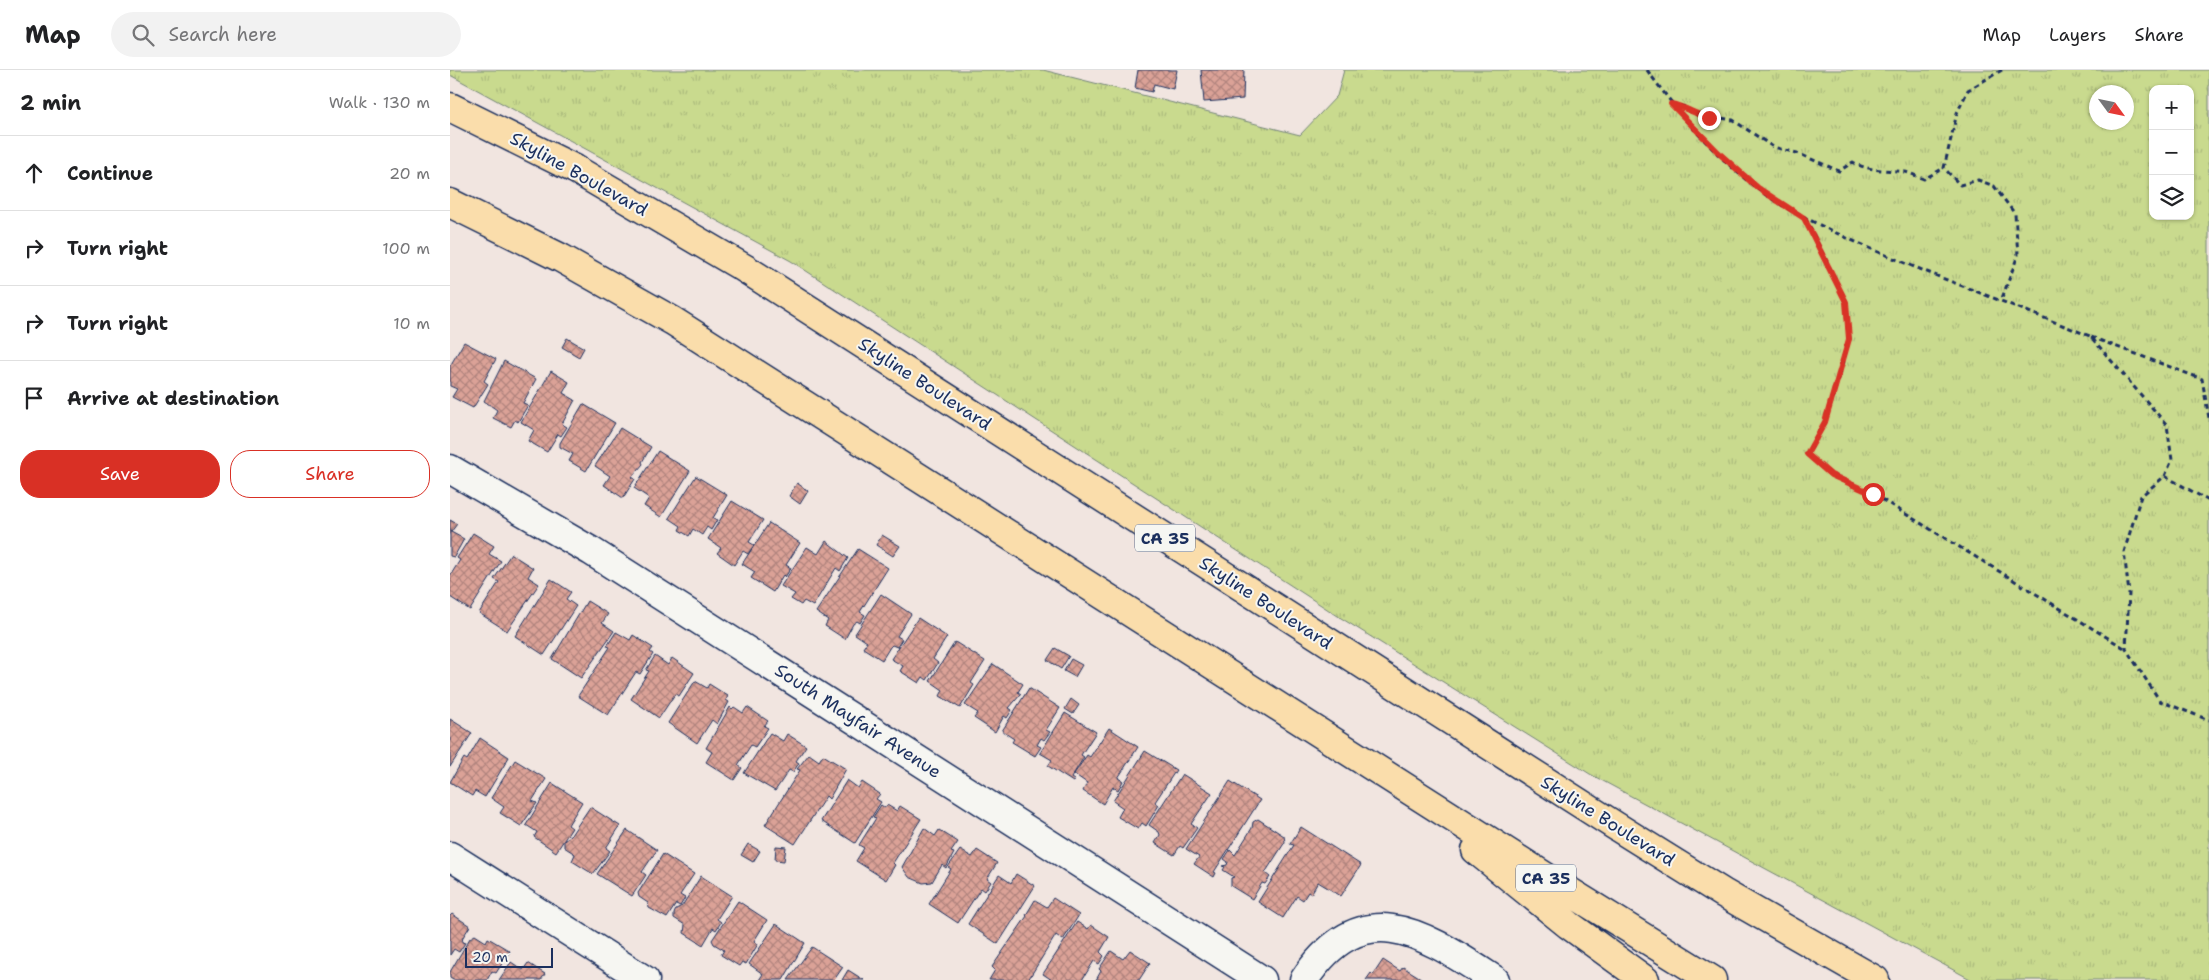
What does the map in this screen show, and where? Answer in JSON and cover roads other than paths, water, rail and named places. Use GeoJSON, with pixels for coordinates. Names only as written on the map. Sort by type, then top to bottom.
{"type":"FeatureCollection","features":[{"type":"Feature","properties":{"kind":"main road","name":"Skyline Boulevard"},"geometry":{"type":"LineString","coordinates":[[450,106],[575,169],[744,268],[1630,835],[1764,917],[1875,980]]}},
{"type":"Feature","properties":{"kind":"main road","name":"CA 35"},"geometry":{"type":"LineString","coordinates":[[450,203],[561,258],[672,321],[1382,773],[1712,980]]}},
{"type":"Feature","properties":{"kind":"main road"},"geometry":{"type":"LineString","coordinates":[[1382,773],[1520,887],[1645,980]]}},
{"type":"Feature","properties":{"kind":"street","name":"South Mayfair Avenue"},"geometry":{"type":"LineString","coordinates":[[450,469],[591,551],[1262,980]]}},
{"type":"Feature","properties":{"kind":"street"},"geometry":{"type":"LineString","coordinates":[[450,856],[645,980]]}},
{"type":"Feature","properties":{"kind":"street"},"geometry":{"type":"LineString","coordinates":[[1304,980],[1325,952],[1347,937],[1374,928],[1398,929],[1420,935],[1440,945],[1495,980]]}}]}
